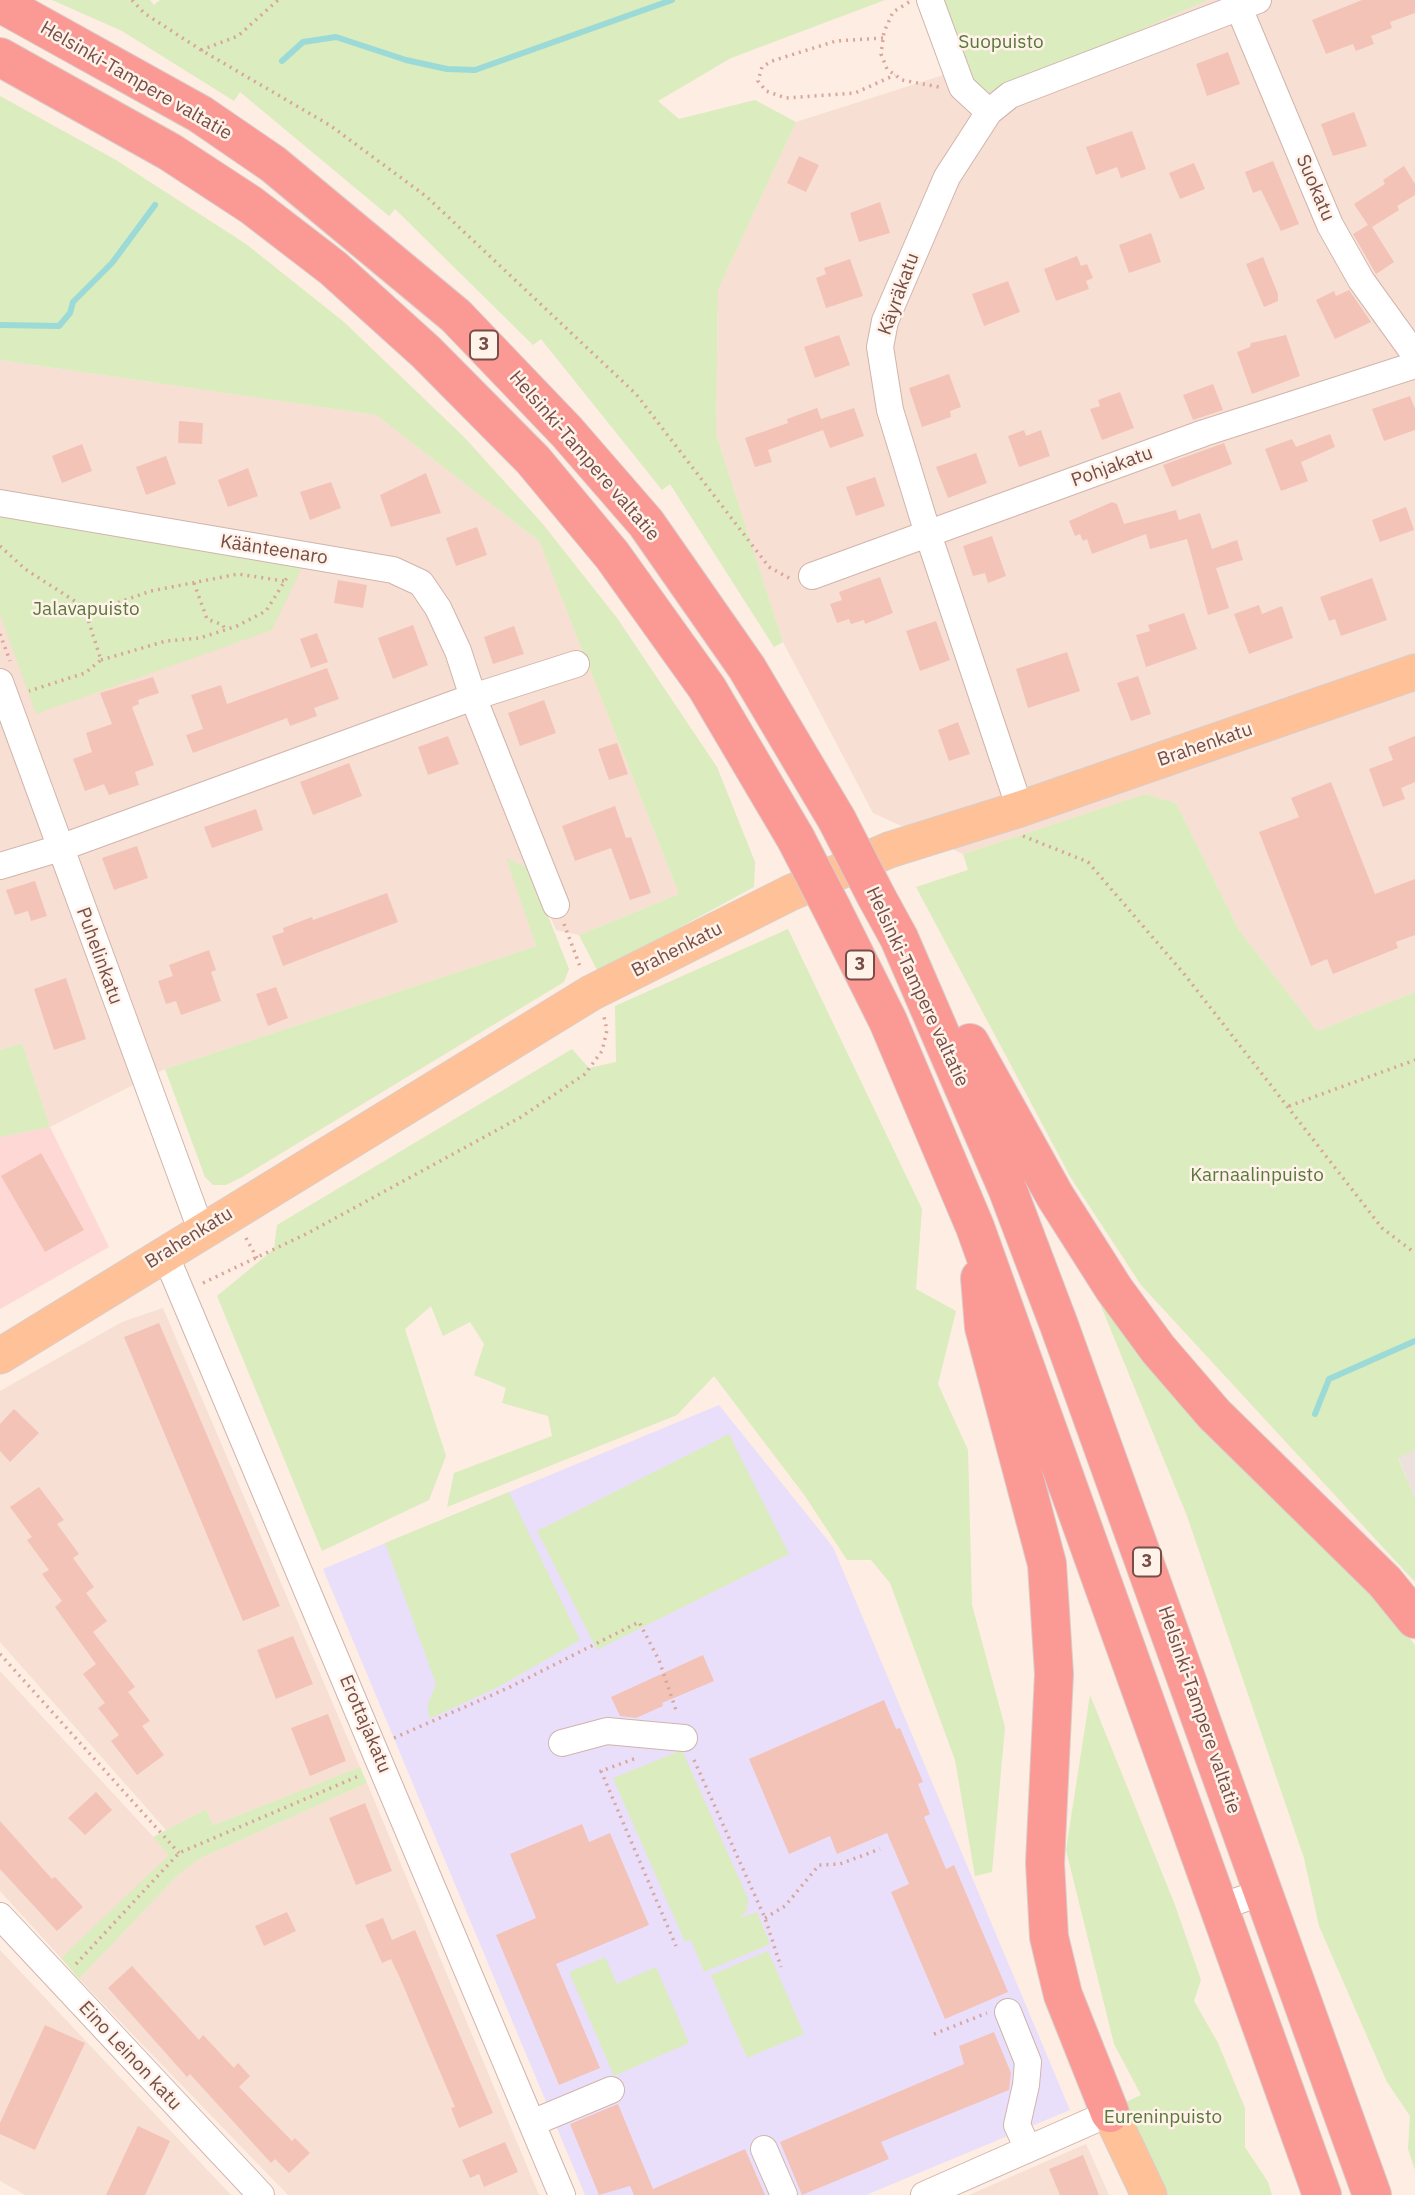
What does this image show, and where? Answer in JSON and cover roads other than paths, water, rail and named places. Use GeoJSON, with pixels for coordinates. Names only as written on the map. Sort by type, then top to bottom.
{"type":"FeatureCollection","features":[{"type":"Feature","properties":{"kind":"highway","name":"Helsinki-Tampere valtatie"},"geometry":{"type":"LineString","coordinates":[[0,2],[200,114],[273,164],[456,316],[567,432],[646,523],[747,668],[837,820],[899,938],[1001,1175],[1050,1300],[1371,2195]]}},
{"type":"Feature","properties":{"kind":"highway","name":"3"},"geometry":{"type":"LineString","coordinates":[[0,57],[170,152],[251,205],[333,268],[426,352],[533,460],[612,555],[707,688],[796,839],[888,1021],[975,1227],[1322,2195]]}},
{"type":"Feature","properties":{"kind":"highway"},"geometry":{"type":"LineString","coordinates":[[899,938],[967,1039],[1055,1196],[1114,1289],[1158,1349],[1214,1414],[1385,1582],[1415,1619]]}},
{"type":"Feature","properties":{"kind":"highway"},"geometry":{"type":"LineString","coordinates":[[975,1227],[984,1327],[1047,1564],[1054,1674],[1045,1863],[1049,1937],[1063,1995],[1110,2113]]}},
{"type":"Feature","properties":{"kind":"main road","name":"Brahenkatu"},"geometry":{"type":"LineString","coordinates":[[0,1356],[201,1230],[790,893],[877,855],[1020,821],[1415,672]]}},
{"type":"Feature","properties":{"kind":"main road"},"geometry":{"type":"LineString","coordinates":[[1110,2113],[1149,2195]]}},
{"type":"Feature","properties":{"kind":"street"},"geometry":{"type":"LineString","coordinates":[[930,0],[962,87],[989,112]]}},
{"type":"Feature","properties":{"kind":"street","name":"Käyräkatu"},"geometry":{"type":"LineString","coordinates":[[1020,821],[890,410],[880,347],[885,321],[947,177],[989,112],[1010,95],[1249,4]]}},
{"type":"Feature","properties":{"kind":"street","name":"Suokatu"},"geometry":{"type":"LineString","coordinates":[[1249,4],[1330,225],[1361,280],[1415,355]]}},
{"type":"Feature","properties":{"kind":"street","name":"Pohjakatu"},"geometry":{"type":"LineString","coordinates":[[812,576],[1204,433],[1415,365]]}},
{"type":"Feature","properties":{"kind":"street","name":"Käänteenaro"},"geometry":{"type":"LineString","coordinates":[[0,503],[393,570],[421,583],[448,629],[556,905]]}},
{"type":"Feature","properties":{"kind":"street"},"geometry":{"type":"LineString","coordinates":[[0,866],[60,848],[473,697],[576,664]]}},
{"type":"Feature","properties":{"kind":"street","name":"Puhelinkatu"},"geometry":{"type":"LineString","coordinates":[[0,682],[201,1230]]}},
{"type":"Feature","properties":{"kind":"street","name":"Erottajakatu"},"geometry":{"type":"LineString","coordinates":[[165,1254],[383,1755],[562,2195]]}},
{"type":"Feature","properties":{"kind":"street"},"geometry":{"type":"LineString","coordinates":[[562,1743],[607,1731],[684,1738]]}},
{"type":"Feature","properties":{"kind":"street"},"geometry":{"type":"LineString","coordinates":[[1220,1907],[1264,1892]]}},
{"type":"Feature","properties":{"kind":"street","name":"Eino Leinon katu"},"geometry":{"type":"LineString","coordinates":[[0,1916],[261,2195]]}},
{"type":"Feature","properties":{"kind":"street"},"geometry":{"type":"LineString","coordinates":[[1000,2012],[1028,2062],[1027,2085],[1017,2125],[1028,2149]]}},
{"type":"Feature","properties":{"kind":"street"},"geometry":{"type":"LineString","coordinates":[[532,2123],[611,2090]]}},
{"type":"Feature","properties":{"kind":"street"},"geometry":{"type":"LineString","coordinates":[[924,2195],[1110,2113]]}},
{"type":"Feature","properties":{"kind":"street"},"geometry":{"type":"LineString","coordinates":[[764,2149],[784,2195]]}},
{"type":"Feature","properties":{"kind":"waterway"},"geometry":{"type":"LineString","coordinates":[[282,61],[303,42],[336,37],[406,60],[447,69],[475,70],[672,0]]}},
{"type":"Feature","properties":{"kind":"waterway"},"geometry":{"type":"LineString","coordinates":[[0,325],[59,326],[70,313],[73,302],[112,263],[155,205]]}},
{"type":"Feature","properties":{"kind":"waterway"},"geometry":{"type":"LineString","coordinates":[[1315,1414],[1329,1379],[1415,1341]]}},
{"type":"Feature","properties":{"kind":"park label","name":"Suopuisto"},"geometry":{"type":"Point","coordinates":[1001,43]}},
{"type":"Feature","properties":{"kind":"park label","name":"Jalavapuisto"},"geometry":{"type":"Point","coordinates":[86,610]}},
{"type":"Feature","properties":{"kind":"park label","name":"Karnaalinpuisto"},"geometry":{"type":"Point","coordinates":[1257,1176]}},
{"type":"Feature","properties":{"kind":"park label","name":"Eureninpuisto"},"geometry":{"type":"Point","coordinates":[1163,2118]}}]}
